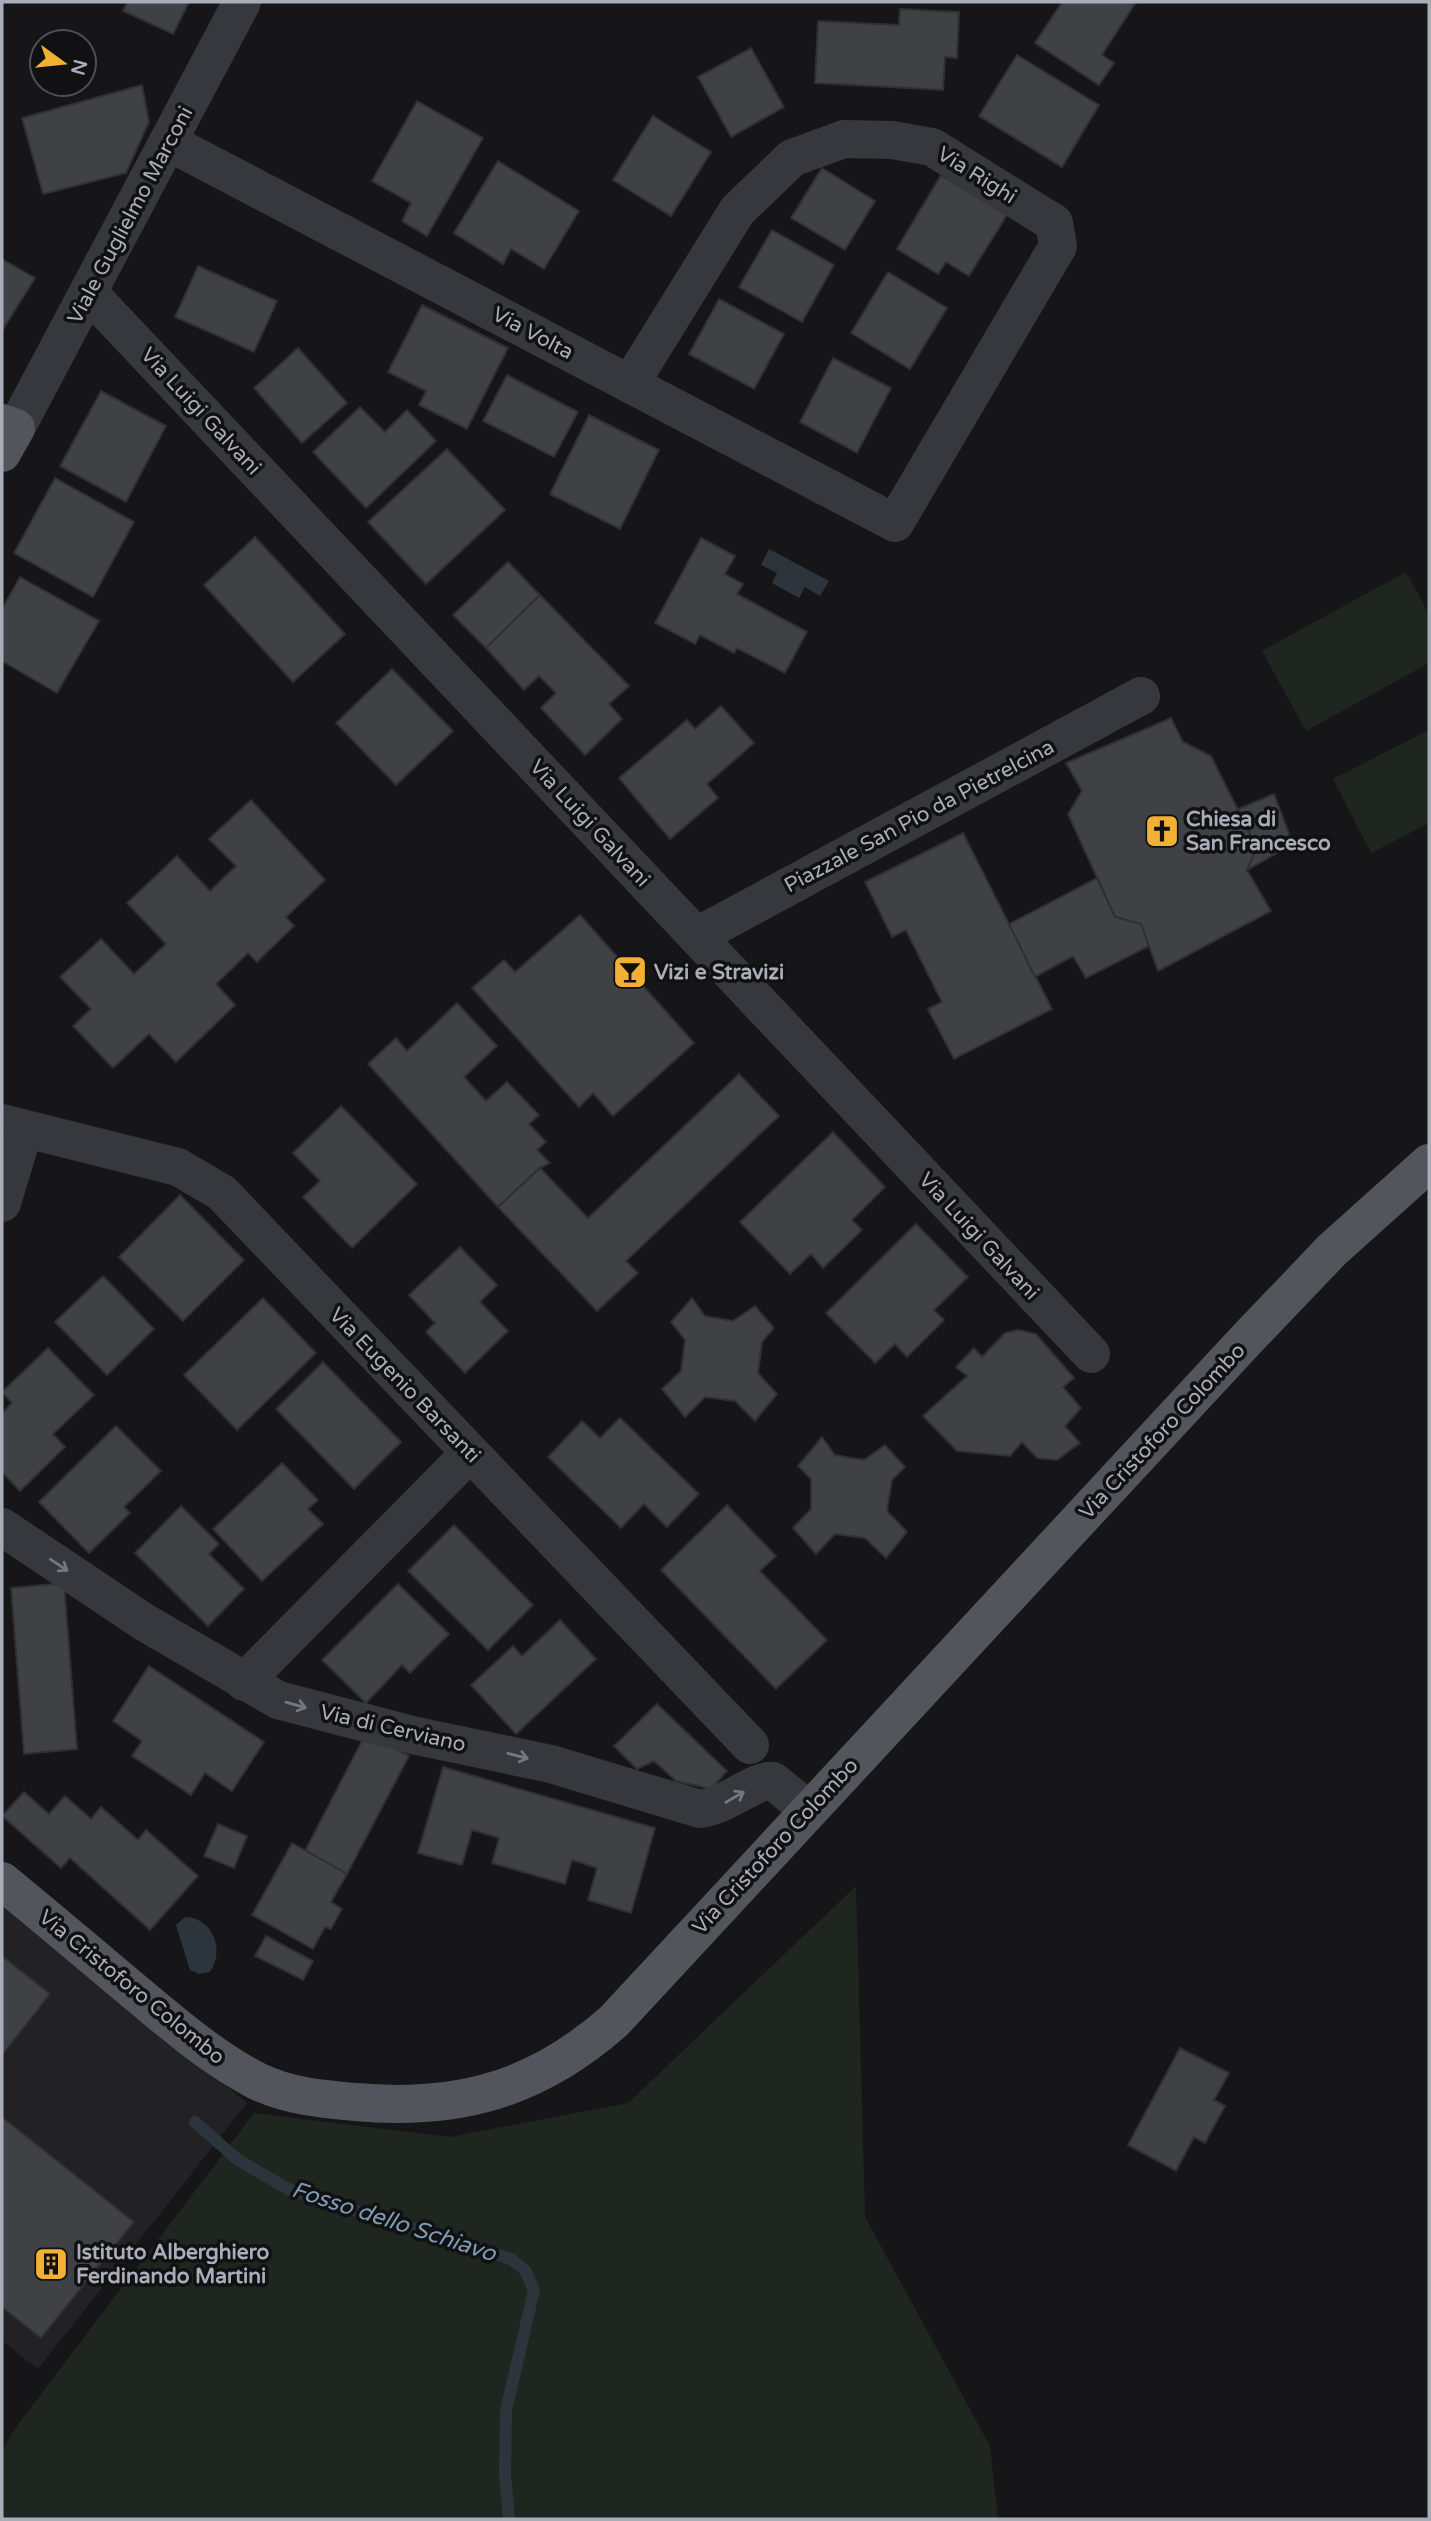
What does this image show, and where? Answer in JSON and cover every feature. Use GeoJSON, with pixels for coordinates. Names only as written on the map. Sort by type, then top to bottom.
{"type":"FeatureCollection","features":[{"type":"Feature","properties":{"kind":"main road","name":"Via Cristoforo Colombo"},"geometry":{"type":"LineString","coordinates":[[2,1881],[196,2043],[259,2082],[301,2096],[397,2106],[441,2103],[480,2096],[526,2081],[586,2045],[614,2021],[1332,1250],[1429,1163]]}},
{"type":"Feature","properties":{"kind":"street","name":"Viale Guglielmo Marconi"},"geometry":{"type":"LineString","coordinates":[[6,435],[89,293],[242,2]]}},
{"type":"Feature","properties":{"kind":"street","name":"Via Righi"},"geometry":{"type":"LineString","coordinates":[[630,384],[737,211],[792,158],[844,139],[892,140],[932,146],[1054,223],[1058,246],[895,523]]}},
{"type":"Feature","properties":{"kind":"street","name":"Via Volta"},"geometry":{"type":"LineString","coordinates":[[170,143],[895,523]]}},
{"type":"Feature","properties":{"kind":"street","name":"Via Luigi Galvani"},"geometry":{"type":"LineString","coordinates":[[89,293],[1091,1354]]}},
{"type":"Feature","properties":{"kind":"street","name":"Piazzale San Pio da Pietrelcina"},"geometry":{"type":"LineString","coordinates":[[697,936],[1141,696]]}},
{"type":"Feature","properties":{"kind":"street"},"geometry":{"type":"LineString","coordinates":[[2,1203],[13,1126]]}},
{"type":"Feature","properties":{"kind":"street","name":"Via Eugenio Barsanti"},"geometry":{"type":"LineString","coordinates":[[13,1126],[178,1167],[222,1194],[750,1745]]}},
{"type":"Feature","properties":{"kind":"street"},"geometry":{"type":"LineString","coordinates":[[244,1682],[470,1453]]}},
{"type":"Feature","properties":{"kind":"street","name":"Via di Cerviano"},"geometry":{"type":"LineString","coordinates":[[2,1527],[144,1622],[278,1700],[342,1718],[551,1764],[700,1809],[716,1807],[768,1779],[778,1783],[808,1810]]}},
{"type":"Feature","properties":{"kind":"shaded area"},"geometry":{"type":"Polygon","coordinates":[[[769,549],[829,581],[820,596],[805,587],[799,598],[772,583],[777,573],[761,565],[769,549]]]}},
{"type":"Feature","properties":{"kind":"shaded area"},"geometry":{"type":"Polygon","coordinates":[[[1406,572],[1429,614],[1429,663],[1306,731],[1262,651],[1406,572]]]}},
{"type":"Feature","properties":{"kind":"shaded area"},"geometry":{"type":"Polygon","coordinates":[[[1429,730],[1429,823],[1371,853],[1333,779],[1429,730]]]}},
{"type":"Feature","properties":{"kind":"shaded area"},"geometry":{"type":"Polygon","coordinates":[[[856,1886],[865,2217],[990,2446],[998,2519],[2,2519],[2,2451],[13,2431],[254,2113],[450,2137],[628,2103],[856,1886]]]}},
{"type":"Feature","properties":{"kind":"shaded area"},"geometry":{"type":"Polygon","coordinates":[[[2,1903],[247,2103],[38,2369],[2,2341],[2,1903]]]}},
{"type":"Feature","properties":{"kind":"shaded area"},"geometry":{"type":"Polygon","coordinates":[[[185,1917],[203,1923],[214,1937],[216,1954],[210,1972],[199,1974],[190,1970],[176,1925],[185,1917]]]}},
{"type":"Feature","properties":{"kind":"building"},"geometry":{"type":"Polygon","coordinates":[[[127,2],[189,2],[173,34],[123,11],[127,2]]]}},
{"type":"Feature","properties":{"kind":"building"},"geometry":{"type":"Polygon","coordinates":[[[1062,2],[1136,2],[1102,55],[1114,63],[1099,85],[1035,43],[1062,2]]]}},
{"type":"Feature","properties":{"kind":"building"},"geometry":{"type":"Polygon","coordinates":[[[900,9],[959,12],[957,58],[945,57],[943,90],[815,83],[818,21],[899,25],[900,9]]]}},
{"type":"Feature","properties":{"kind":"building"},"geometry":{"type":"Polygon","coordinates":[[[751,48],[784,107],[731,137],[698,77],[751,48]]]}},
{"type":"Feature","properties":{"kind":"building"},"geometry":{"type":"Polygon","coordinates":[[[1017,55],[1099,105],[1062,167],[979,116],[1017,55]]]}},
{"type":"Feature","properties":{"kind":"building"},"geometry":{"type":"Polygon","coordinates":[[[142,85],[149,122],[126,173],[43,194],[22,118],[142,85]]]}},
{"type":"Feature","properties":{"kind":"building"},"geometry":{"type":"Polygon","coordinates":[[[417,101],[483,138],[427,236],[402,221],[411,203],[372,181],[417,101]]]}},
{"type":"Feature","properties":{"kind":"building"},"geometry":{"type":"Polygon","coordinates":[[[653,116],[711,152],[671,216],[613,180],[653,116]]]}},
{"type":"Feature","properties":{"kind":"building"},"geometry":{"type":"Polygon","coordinates":[[[498,161],[579,211],[544,269],[511,249],[503,264],[454,233],[498,161]]]}},
{"type":"Feature","properties":{"kind":"building"},"geometry":{"type":"Polygon","coordinates":[[[822,168],[875,201],[845,250],[791,218],[822,168]]]}},
{"type":"Feature","properties":{"kind":"building"},"geometry":{"type":"Polygon","coordinates":[[[941,175],[1007,215],[969,276],[946,262],[938,274],[897,249],[941,175]]]}},
{"type":"Feature","properties":{"kind":"building"},"geometry":{"type":"Polygon","coordinates":[[[772,230],[834,265],[802,322],[739,287],[772,230]]]}},
{"type":"Feature","properties":{"kind":"building"},"geometry":{"type":"Polygon","coordinates":[[[2,259],[35,278],[2,331],[2,259]]]}},
{"type":"Feature","properties":{"kind":"building"},"geometry":{"type":"Polygon","coordinates":[[[198,266],[277,301],[254,352],[175,317],[198,266]]]}},
{"type":"Feature","properties":{"kind":"building"},"geometry":{"type":"Polygon","coordinates":[[[888,272],[947,308],[910,369],[851,333],[888,272]]]}},
{"type":"Feature","properties":{"kind":"building"},"geometry":{"type":"Polygon","coordinates":[[[719,299],[784,334],[754,389],[689,354],[719,299]]]}},
{"type":"Feature","properties":{"kind":"building"},"geometry":{"type":"Polygon","coordinates":[[[422,305],[508,348],[467,429],[419,405],[426,391],[388,372],[422,305]]]}},
{"type":"Feature","properties":{"kind":"building"},"geometry":{"type":"Polygon","coordinates":[[[298,348],[347,403],[302,443],[254,388],[298,348]]]}},
{"type":"Feature","properties":{"kind":"building"},"geometry":{"type":"Polygon","coordinates":[[[833,358],[891,388],[857,453],[800,422],[833,358]]]}},
{"type":"Feature","properties":{"kind":"building"},"geometry":{"type":"Polygon","coordinates":[[[507,375],[578,412],[554,457],[483,421],[507,375]]]}},
{"type":"Feature","properties":{"kind":"building"},"geometry":{"type":"Polygon","coordinates":[[[101,391],[166,426],[126,502],[60,466],[101,391]]]}},
{"type":"Feature","properties":{"kind":"building"},"geometry":{"type":"Polygon","coordinates":[[[360,407],[385,432],[407,410],[436,441],[366,508],[313,452],[360,407]]]}},
{"type":"Feature","properties":{"kind":"building"},"geometry":{"type":"Polygon","coordinates":[[[589,415],[659,450],[620,529],[550,494],[589,415]]]}},
{"type":"Feature","properties":{"kind":"building"},"geometry":{"type":"Polygon","coordinates":[[[447,449],[505,510],[426,584],[368,522],[447,449]]]}},
{"type":"Feature","properties":{"kind":"building"},"geometry":{"type":"Polygon","coordinates":[[[55,478],[134,522],[93,597],[14,553],[55,478]]]}},
{"type":"Feature","properties":{"kind":"building"},"geometry":{"type":"Polygon","coordinates":[[[255,537],[345,634],[293,682],[204,585],[255,537]]]}},
{"type":"Feature","properties":{"kind":"building"},"geometry":{"type":"Polygon","coordinates":[[[701,538],[735,556],[725,574],[743,584],[737,594],[807,632],[785,673],[737,648],[734,653],[700,635],[695,644],[655,623],[701,538]]]}},
{"type":"Feature","properties":{"kind":"building"},"geometry":{"type":"Polygon","coordinates":[[[508,562],[540,595],[486,648],[453,615],[508,562]]]}},
{"type":"Feature","properties":{"kind":"building"},"geometry":{"type":"Polygon","coordinates":[[[20,577],[99,621],[57,693],[2,661],[2,609],[20,577]]]}},
{"type":"Feature","properties":{"kind":"building"},"geometry":{"type":"Polygon","coordinates":[[[540,595],[629,686],[609,704],[622,719],[585,755],[541,708],[556,693],[539,676],[524,690],[486,648],[540,595]]]}},
{"type":"Feature","properties":{"kind":"building"},"geometry":{"type":"Polygon","coordinates":[[[392,669],[453,731],[396,785],[336,723],[392,669]]]}},
{"type":"Feature","properties":{"kind":"building"},"geometry":{"type":"Polygon","coordinates":[[[721,706],[754,743],[707,784],[718,798],[670,839],[619,778],[687,720],[695,729],[721,706]]]}},
{"type":"Feature","properties":{"kind":"building","name":"Chiesa di San Francesco"},"geometry":{"type":"Polygon","coordinates":[[[1171,718],[1183,742],[1211,756],[1257,848],[1247,870],[1271,911],[1158,971],[1141,924],[1115,917],[1068,814],[1082,791],[1066,763],[1171,718]]]}},
{"type":"Feature","properties":{"kind":"building"},"geometry":{"type":"Polygon","coordinates":[[[1274,794],[1293,844],[1247,870],[1257,848],[1238,809],[1274,794]]]}},
{"type":"Feature","properties":{"kind":"building"},"geometry":{"type":"Polygon","coordinates":[[[251,800],[325,880],[286,917],[294,926],[257,962],[248,953],[216,984],[235,1005],[176,1062],[149,1034],[113,1068],[73,1026],[91,1009],[60,977],[101,939],[134,974],[166,944],[127,903],[177,856],[210,891],[236,866],[209,839],[251,800]]]}},
{"type":"Feature","properties":{"kind":"building"},"geometry":{"type":"Polygon","coordinates":[[[963,833],[1052,1009],[954,1059],[928,1009],[942,1002],[906,930],[892,937],[865,882],[963,833]]]}},
{"type":"Feature","properties":{"kind":"building"},"geometry":{"type":"Polygon","coordinates":[[[1097,878],[1115,917],[1141,924],[1149,946],[1086,978],[1073,956],[1035,977],[1009,924],[1097,878]]]}},
{"type":"Feature","properties":{"kind":"building"},"geometry":{"type":"Polygon","coordinates":[[[580,915],[694,1043],[613,1116],[593,1093],[579,1107],[472,988],[504,960],[515,972],[580,915]]]}},
{"type":"Feature","properties":{"kind":"building"},"geometry":{"type":"Polygon","coordinates":[[[457,1003],[497,1046],[464,1077],[486,1101],[507,1082],[539,1115],[529,1124],[546,1142],[537,1150],[550,1163],[540,1168],[498,1207],[368,1064],[396,1038],[407,1051],[457,1003]]]}},
{"type":"Feature","properties":{"kind":"building"},"geometry":{"type":"Polygon","coordinates":[[[739,1074],[779,1116],[626,1261],[638,1273],[597,1311],[498,1207],[540,1168],[588,1218],[739,1074]]]}},
{"type":"Feature","properties":{"kind":"building"},"geometry":{"type":"Polygon","coordinates":[[[341,1106],[417,1184],[352,1248],[303,1197],[320,1181],[293,1153],[341,1106]]]}},
{"type":"Feature","properties":{"kind":"building"},"geometry":{"type":"Polygon","coordinates":[[[833,1132],[885,1187],[852,1220],[862,1230],[823,1268],[811,1254],[790,1274],[740,1222],[833,1132]]]}},
{"type":"Feature","properties":{"kind":"building"},"geometry":{"type":"Polygon","coordinates":[[[180,1195],[244,1260],[183,1321],[119,1257],[180,1195]]]}},
{"type":"Feature","properties":{"kind":"building"},"geometry":{"type":"Polygon","coordinates":[[[916,1224],[968,1277],[934,1310],[944,1320],[907,1357],[895,1344],[875,1363],[826,1313],[916,1224]]]}},
{"type":"Feature","properties":{"kind":"building"},"geometry":{"type":"Polygon","coordinates":[[[460,1247],[497,1285],[480,1302],[508,1331],[465,1373],[426,1332],[435,1323],[409,1295],[460,1247]]]}},
{"type":"Feature","properties":{"kind":"building"},"geometry":{"type":"Polygon","coordinates":[[[103,1276],[154,1329],[107,1375],[55,1322],[103,1276]]]}},
{"type":"Feature","properties":{"kind":"building"},"geometry":{"type":"Polygon","coordinates":[[[263,1298],[316,1353],[237,1430],[184,1375],[263,1298]]]}},
{"type":"Feature","properties":{"kind":"building"},"geometry":{"type":"Polygon","coordinates":[[[692,1298],[705,1316],[733,1321],[755,1306],[774,1328],[762,1342],[758,1373],[777,1394],[755,1421],[735,1401],[705,1397],[685,1417],[662,1389],[681,1371],[685,1340],[671,1322],[692,1298]]]}},
{"type":"Feature","properties":{"kind":"building"},"geometry":{"type":"Polygon","coordinates":[[[1018,1330],[1036,1334],[1074,1378],[1063,1387],[1081,1408],[1065,1426],[1080,1443],[1057,1460],[1037,1458],[1022,1442],[1010,1456],[957,1451],[923,1416],[967,1376],[956,1367],[974,1348],[982,1357],[1005,1333],[1018,1330]]]}},
{"type":"Feature","properties":{"kind":"building"},"geometry":{"type":"Polygon","coordinates":[[[48,1348],[94,1395],[53,1434],[65,1447],[20,1491],[2,1472],[2,1413],[12,1403],[2,1392],[48,1348]]]}},
{"type":"Feature","properties":{"kind":"building"},"geometry":{"type":"Polygon","coordinates":[[[323,1362],[401,1442],[354,1489],[276,1409],[323,1362]]]}},
{"type":"Feature","properties":{"kind":"building"},"geometry":{"type":"Polygon","coordinates":[[[620,1418],[699,1494],[667,1527],[644,1504],[621,1528],[548,1457],[582,1421],[600,1438],[620,1418]]]}},
{"type":"Feature","properties":{"kind":"building"},"geometry":{"type":"Polygon","coordinates":[[[116,1426],[161,1471],[124,1507],[130,1513],[89,1553],[39,1502],[116,1426]]]}},
{"type":"Feature","properties":{"kind":"building"},"geometry":{"type":"Polygon","coordinates":[[[822,1437],[835,1455],[864,1460],[885,1445],[905,1467],[892,1480],[887,1511],[907,1532],[886,1558],[865,1538],[835,1534],[816,1554],[793,1528],[811,1509],[811,1479],[798,1466],[822,1437]]]}},
{"type":"Feature","properties":{"kind":"building"},"geometry":{"type":"Polygon","coordinates":[[[282,1463],[318,1500],[308,1509],[323,1524],[262,1581],[213,1529],[282,1463]]]}},
{"type":"Feature","properties":{"kind":"building"},"geometry":{"type":"Polygon","coordinates":[[[727,1505],[776,1556],[760,1571],[827,1640],[776,1689],[661,1570],[727,1505]]]}},
{"type":"Feature","properties":{"kind":"building"},"geometry":{"type":"Polygon","coordinates":[[[181,1506],[219,1544],[209,1554],[244,1589],[208,1626],[135,1553],[181,1506]]]}},
{"type":"Feature","properties":{"kind":"building"},"geometry":{"type":"Polygon","coordinates":[[[454,1525],[533,1605],[488,1650],[408,1571],[454,1525]]]}},
{"type":"Feature","properties":{"kind":"building"},"geometry":{"type":"Polygon","coordinates":[[[64,1583],[77,1749],[24,1754],[11,1588],[64,1583]]]}},
{"type":"Feature","properties":{"kind":"building"},"geometry":{"type":"Polygon","coordinates":[[[398,1584],[449,1634],[410,1673],[402,1665],[366,1703],[322,1660],[398,1584]]]}},
{"type":"Feature","properties":{"kind":"building"},"geometry":{"type":"Polygon","coordinates":[[[560,1620],[596,1659],[516,1734],[471,1685],[513,1646],[522,1656],[560,1620]]]}},
{"type":"Feature","properties":{"kind":"building"},"geometry":{"type":"Polygon","coordinates":[[[149,1666],[264,1742],[232,1791],[205,1773],[191,1795],[132,1756],[142,1741],[113,1721],[149,1666]]]}},
{"type":"Feature","properties":{"kind":"building"},"geometry":{"type":"Polygon","coordinates":[[[657,1704],[727,1771],[711,1789],[676,1781],[654,1761],[637,1769],[614,1746],[657,1704]]]}},
{"type":"Feature","properties":{"kind":"building"},"geometry":{"type":"Polygon","coordinates":[[[366,1733],[409,1756],[347,1874],[305,1851],[366,1733]]]}},
{"type":"Feature","properties":{"kind":"building"},"geometry":{"type":"Polygon","coordinates":[[[443,1767],[655,1828],[631,1913],[588,1900],[597,1868],[572,1860],[565,1884],[492,1863],[499,1838],[472,1830],[462,1865],[418,1853],[443,1767]]]}},
{"type":"Feature","properties":{"kind":"building"},"geometry":{"type":"Polygon","coordinates":[[[24,1792],[49,1814],[65,1796],[91,1819],[101,1807],[138,1840],[146,1830],[198,1876],[150,1930],[70,1858],[61,1868],[2,1816],[24,1792]]]}},
{"type":"Feature","properties":{"kind":"building"},"geometry":{"type":"Polygon","coordinates":[[[218,1824],[247,1836],[234,1868],[204,1856],[218,1824]]]}},
{"type":"Feature","properties":{"kind":"building"},"geometry":{"type":"Polygon","coordinates":[[[292,1843],[347,1874],[331,1902],[342,1909],[331,1929],[325,1927],[313,1949],[252,1915],[292,1843]]]}},
{"type":"Feature","properties":{"kind":"building"},"geometry":{"type":"Polygon","coordinates":[[[266,1936],[313,1961],[303,1980],[255,1956],[266,1936]]]}},
{"type":"Feature","properties":{"kind":"building"},"geometry":{"type":"Polygon","coordinates":[[[2,1956],[50,1994],[2,2055],[2,1956]]]}},
{"type":"Feature","properties":{"kind":"building"},"geometry":{"type":"Polygon","coordinates":[[[1180,2048],[1229,2073],[1214,2100],[1225,2106],[1205,2143],[1194,2137],[1176,2171],[1128,2145],[1180,2048]]]}},
{"type":"Feature","properties":{"kind":"building","name":"Istituto Alberghiero Ferdinando Martini"},"geometry":{"type":"Polygon","coordinates":[[[2,2117],[134,2222],[41,2338],[2,2307],[2,2117]]]}},
{"type":"Feature","properties":{"kind":"waterway","name":"Fosso dello Schiavo"},"geometry":{"type":"LineString","coordinates":[[195,2122],[238,2160],[290,2190],[511,2259],[525,2270],[534,2290],[506,2411],[505,2475],[509,2519]]}},
{"type":"Feature","properties":{"kind":"place","name":"Chiesa di San Francesco"},"geometry":{"type":"Point","coordinates":[1162,831]}},
{"type":"Feature","properties":{"kind":"place","name":"Vizi e Stravizi"},"geometry":{"type":"Point","coordinates":[630,972]}},
{"type":"Feature","properties":{"kind":"place","name":"Istituto Alberghiero Ferdinando Martini"},"geometry":{"type":"Point","coordinates":[51,2264]}}]}
